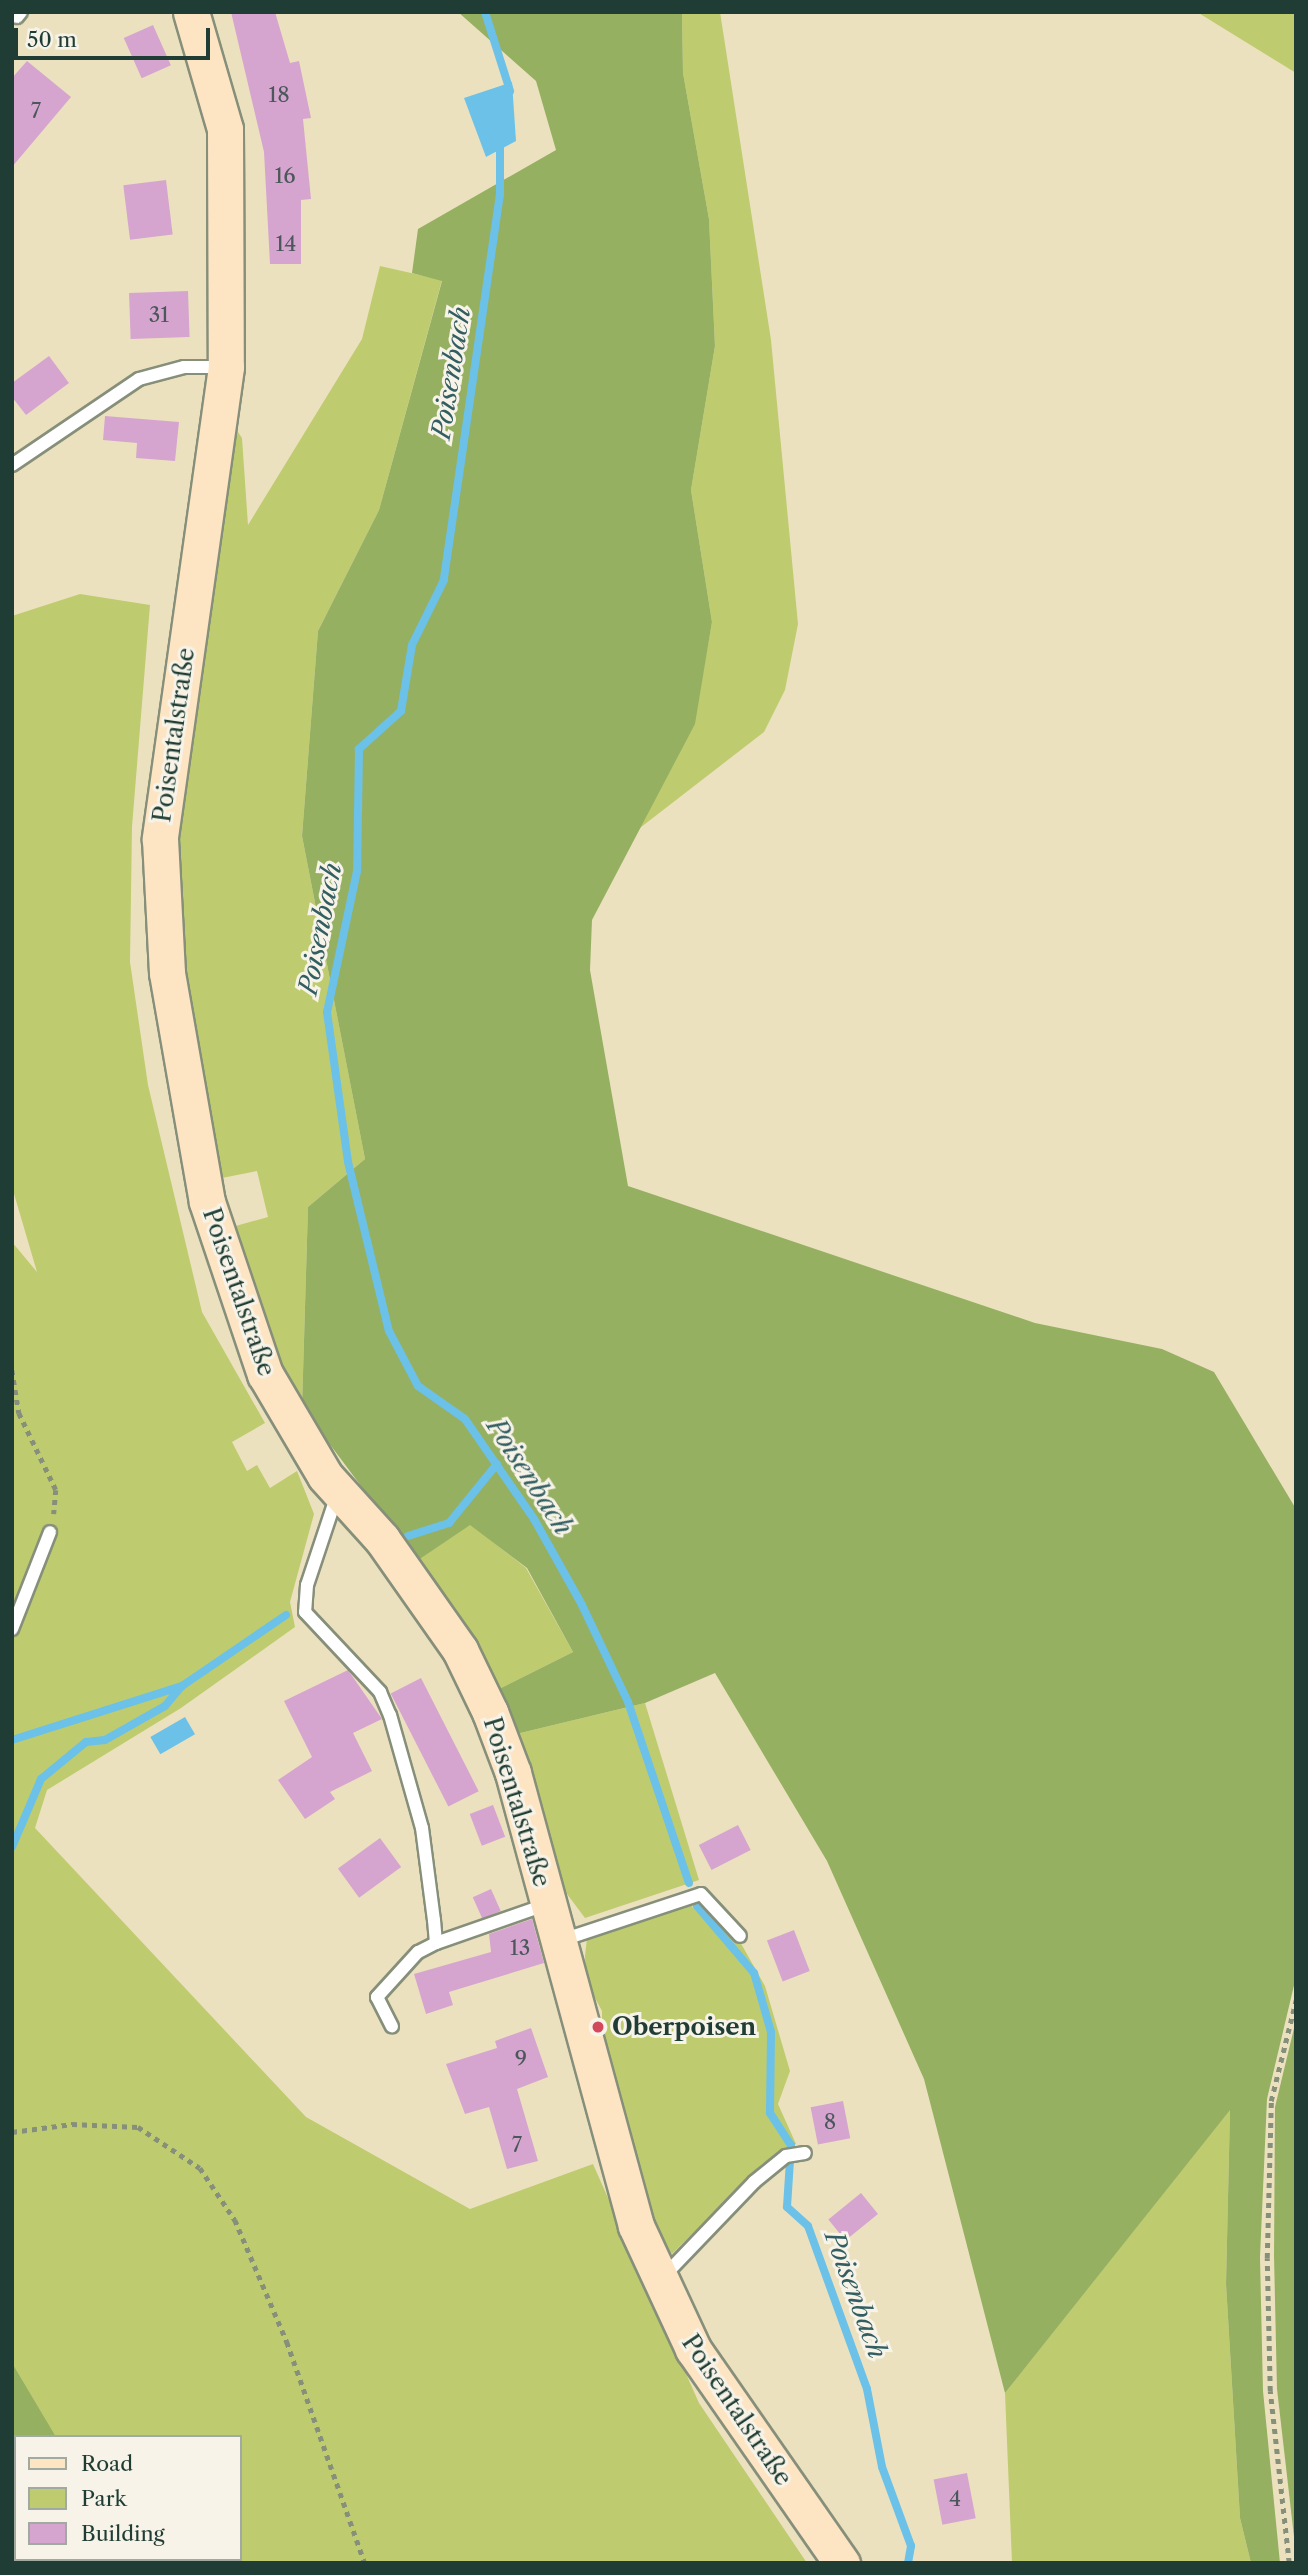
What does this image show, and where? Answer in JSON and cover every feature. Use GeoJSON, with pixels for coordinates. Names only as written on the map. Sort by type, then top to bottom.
{"type":"FeatureCollection","features":[{"type":"Feature","properties":{"kind":"main road","name":"Poisentalstraße"},"geometry":{"type":"LineString","coordinates":[[191,12],[225,129],[226,367],[160,839],[167,973],[207,1202],[243,1317],[265,1374],[338,1492],[382,1539],[460,1650],[513,1773],[636,2226],[660,2280],[693,2349],[842,2563]]}},
{"type":"Feature","properties":{"kind":"lane"},"geometry":{"type":"LineString","coordinates":[[12,465],[139,379],[184,367],[226,367]]}},
{"type":"Feature","properties":{"kind":"lane"},"geometry":{"type":"LineString","coordinates":[[338,1492],[307,1585],[305,1612],[380,1692],[390,1715],[422,1828],[436,1943]]}},
{"type":"Feature","properties":{"kind":"lane"},"geometry":{"type":"LineString","coordinates":[[12,1629],[50,1532]]}},
{"type":"Feature","properties":{"kind":"lane"},"geometry":{"type":"LineString","coordinates":[[559,1941],[701,1894],[740,1936]]}},
{"type":"Feature","properties":{"kind":"lane"},"geometry":{"type":"LineString","coordinates":[[392,2026],[377,1997],[418,1952],[436,1943],[549,1903]]}},
{"type":"Feature","properties":{"kind":"lane"},"geometry":{"type":"LineString","coordinates":[[660,2280],[786,2155],[805,2152]]}},
{"type":"Feature","properties":{"kind":"path"},"geometry":{"type":"LineString","coordinates":[[12,1370],[19,1413],[56,1490],[50,1532]]}},
{"type":"Feature","properties":{"kind":"path"},"geometry":{"type":"LineString","coordinates":[[1289,2563],[1280,2529],[1270,2391],[1267,2258],[1271,2101],[1296,2000]]}},
{"type":"Feature","properties":{"kind":"path"},"geometry":{"type":"LineString","coordinates":[[12,2132],[72,2124],[138,2127],[200,2168],[235,2220],[282,2330],[365,2563]]}},
{"type":"Feature","properties":{"kind":"green space"},"geometry":{"type":"Polygon","coordinates":[[[458,12],[682,12],[683,73],[709,219],[715,346],[691,490],[712,622],[695,724],[592,920],[590,970],[628,1186],[1035,1323],[1162,1349],[1214,1372],[1296,1509],[1296,1977],[1267,2099],[1260,2257],[1263,2391],[1280,2563],[1251,2563],[1240,2518],[1226,2284],[1230,2110],[1005,2393],[924,2079],[827,1861],[715,1673],[645,1703],[512,1735],[497,1690],[573,1652],[527,1568],[470,1525],[417,1561],[302,1407],[308,1207],[365,1159],[302,836],[318,631],[379,510],[442,281],[412,273],[418,229],[556,150],[536,81],[458,12]]]}},
{"type":"Feature","properties":{"kind":"green space"},"geometry":{"type":"Polygon","coordinates":[[[682,12],[720,12],[771,340],[798,624],[785,690],[764,732],[636,831],[694,724],[712,622],[691,490],[715,346],[709,219],[683,73],[682,12]]]}},
{"type":"Feature","properties":{"kind":"green space"},"geometry":{"type":"Polygon","coordinates":[[[1197,12],[1296,12],[1296,73],[1197,12]]]}},
{"type":"Feature","properties":{"kind":"green space"},"geometry":{"type":"Polygon","coordinates":[[[380,266],[442,280],[379,510],[318,631],[302,836],[365,1159],[308,1207],[302,1407],[265,1337],[232,1227],[268,1217],[257,1171],[217,1179],[187,1020],[175,834],[234,426],[242,438],[248,525],[362,339],[380,266]]]}},
{"type":"Feature","properties":{"kind":"green space"},"geometry":{"type":"Polygon","coordinates":[[[80,594],[150,605],[132,827],[130,962],[148,1085],[202,1312],[265,1423],[232,1442],[247,1471],[257,1465],[270,1488],[297,1471],[314,1514],[290,1602],[295,1627],[181,1708],[47,1790],[35,1828],[306,2117],[470,2209],[593,2164],[699,2403],[807,2563],[12,2563],[12,1242],[37,1272],[12,1187],[12,616],[80,594]]]}},
{"type":"Feature","properties":{"kind":"green space"},"geometry":{"type":"Polygon","coordinates":[[[470,1524],[526,1568],[573,1652],[497,1690],[456,1609],[417,1561],[470,1524]]]}},
{"type":"Feature","properties":{"kind":"green space"},"geometry":{"type":"Polygon","coordinates":[[[645,1703],[699,1880],[585,1918],[564,1890],[512,1735],[645,1703]]]}},
{"type":"Feature","properties":{"kind":"green space"},"geometry":{"type":"Polygon","coordinates":[[[690,1901],[693,1908],[705,1903],[739,1940],[765,1986],[790,2071],[778,2104],[796,2144],[762,2164],[672,2254],[653,2226],[602,2044],[602,2011],[586,1981],[585,1956],[587,1938],[690,1901]]]}},
{"type":"Feature","properties":{"kind":"green space"},"geometry":{"type":"Polygon","coordinates":[[[1296,2020],[1296,2554],[1277,2389],[1274,2256],[1275,2107],[1296,2020]]]}},
{"type":"Feature","properties":{"kind":"green space"},"geometry":{"type":"Polygon","coordinates":[[[1230,2109],[1226,2284],[1240,2518],[1251,2563],[1012,2563],[1005,2393],[1230,2109]]]}},
{"type":"Feature","properties":{"kind":"green space"},"geometry":{"type":"Polygon","coordinates":[[[12,2363],[55,2435],[14,2435],[14,2439],[12,2363]]]}},
{"type":"Feature","properties":{"kind":"water"},"geometry":{"type":"Polygon","coordinates":[[[512,82],[516,141],[486,157],[464,98],[512,82]]]}},
{"type":"Feature","properties":{"kind":"water"},"geometry":{"type":"Polygon","coordinates":[[[185,1717],[195,1734],[160,1754],[150,1737],[185,1717]]]}},
{"type":"Feature","properties":{"kind":"building"},"geometry":{"type":"Polygon","coordinates":[[[231,12],[275,12],[290,63],[299,61],[311,118],[303,119],[311,199],[301,200],[301,264],[270,264],[264,152],[231,12]]]}},
{"type":"Feature","properties":{"kind":"building"},"geometry":{"type":"Polygon","coordinates":[[[153,25],[171,65],[142,78],[124,38],[153,25]]]}},
{"type":"Feature","properties":{"kind":"building"},"geometry":{"type":"Polygon","coordinates":[[[27,61],[71,97],[12,167],[12,78],[27,61]]]}},
{"type":"Feature","properties":{"kind":"building"},"geometry":{"type":"Polygon","coordinates":[[[166,180],[173,235],[130,240],[123,185],[166,180]]]}},
{"type":"Feature","properties":{"kind":"building"},"geometry":{"type":"Polygon","coordinates":[[[188,291],[190,337],[131,339],[129,293],[188,291]]]}},
{"type":"Feature","properties":{"kind":"building"},"geometry":{"type":"Polygon","coordinates":[[[49,356],[69,383],[26,415],[12,397],[12,383],[49,356]]]}},
{"type":"Feature","properties":{"kind":"building"},"geometry":{"type":"Polygon","coordinates":[[[105,416],[179,422],[175,461],[136,458],[137,443],[103,440],[105,416]]]}},
{"type":"Feature","properties":{"kind":"building"},"geometry":{"type":"Polygon","coordinates":[[[348,1670],[382,1719],[353,1733],[372,1771],[330,1792],[335,1799],[305,1819],[278,1780],[312,1757],[284,1701],[348,1670]]]}},
{"type":"Feature","properties":{"kind":"building"},"geometry":{"type":"Polygon","coordinates":[[[421,1678],[479,1791],[448,1807],[391,1693],[421,1678]]]}},
{"type":"Feature","properties":{"kind":"building"},"geometry":{"type":"Polygon","coordinates":[[[493,1805],[505,1837],[482,1846],[470,1814],[493,1805]]]}},
{"type":"Feature","properties":{"kind":"building"},"geometry":{"type":"Polygon","coordinates":[[[738,1825],[751,1850],[712,1870],[699,1845],[738,1825]]]}},
{"type":"Feature","properties":{"kind":"building"},"geometry":{"type":"Polygon","coordinates":[[[380,1838],[401,1867],[359,1898],[338,1869],[380,1838]]]}},
{"type":"Feature","properties":{"kind":"building"},"geometry":{"type":"Polygon","coordinates":[[[491,1889],[501,1911],[482,1919],[473,1897],[491,1889]]]}},
{"type":"Feature","properties":{"kind":"building"},"geometry":{"type":"Polygon","coordinates":[[[532,1919],[544,1963],[449,1992],[453,2005],[426,2014],[414,1974],[491,1952],[489,1934],[532,1919]]]}},
{"type":"Feature","properties":{"kind":"building"},"geometry":{"type":"Polygon","coordinates":[[[794,1930],[810,1971],[783,1981],[767,1940],[794,1930]]]}},
{"type":"Feature","properties":{"kind":"building"},"geometry":{"type":"Polygon","coordinates":[[[531,2028],[548,2077],[517,2089],[538,2161],[507,2169],[489,2107],[465,2114],[446,2064],[497,2048],[495,2041],[531,2028]]]}},
{"type":"Feature","properties":{"kind":"building"},"geometry":{"type":"Polygon","coordinates":[[[843,2101],[850,2138],[818,2145],[811,2107],[843,2101]]]}},
{"type":"Feature","properties":{"kind":"building"},"geometry":{"type":"Polygon","coordinates":[[[861,2193],[878,2214],[845,2240],[828,2219],[861,2193]]]}},
{"type":"Feature","properties":{"kind":"building"},"geometry":{"type":"Polygon","coordinates":[[[967,2473],[976,2518],[942,2525],[934,2479],[967,2473]]]}},
{"type":"Feature","properties":{"kind":"waterway","name":"Poisenbach"},"geometry":{"type":"LineString","coordinates":[[485,12],[510,91]]}},
{"type":"Feature","properties":{"kind":"waterway","name":"Poisenbach"},"geometry":{"type":"LineString","coordinates":[[500,145],[500,194],[444,580],[412,645],[401,711],[359,749],[357,871],[327,1012],[348,1162],[389,1331],[418,1386],[465,1419],[534,1519],[582,1605],[628,1702],[689,1883]]}},
{"type":"Feature","properties":{"kind":"waterway"},"geometry":{"type":"LineString","coordinates":[[408,1536],[449,1523],[497,1464]]}},
{"type":"Feature","properties":{"kind":"waterway"},"geometry":{"type":"LineString","coordinates":[[12,1740],[182,1686],[286,1615]]}},
{"type":"Feature","properties":{"kind":"waterway"},"geometry":{"type":"LineString","coordinates":[[12,1847],[41,1779],[86,1742],[105,1740],[165,1706],[182,1686]]}},
{"type":"Feature","properties":{"kind":"waterway","name":"Poisenbach"},"geometry":{"type":"LineString","coordinates":[[697,1906],[754,1973],[771,2032],[770,2113],[791,2145],[787,2207],[808,2226],[867,2389],[882,2467],[911,2546],[908,2563]]}},
{"type":"Feature","properties":{"kind":"place","name":"Oberpoisen"},"geometry":{"type":"Point","coordinates":[598,2027]}}]}
